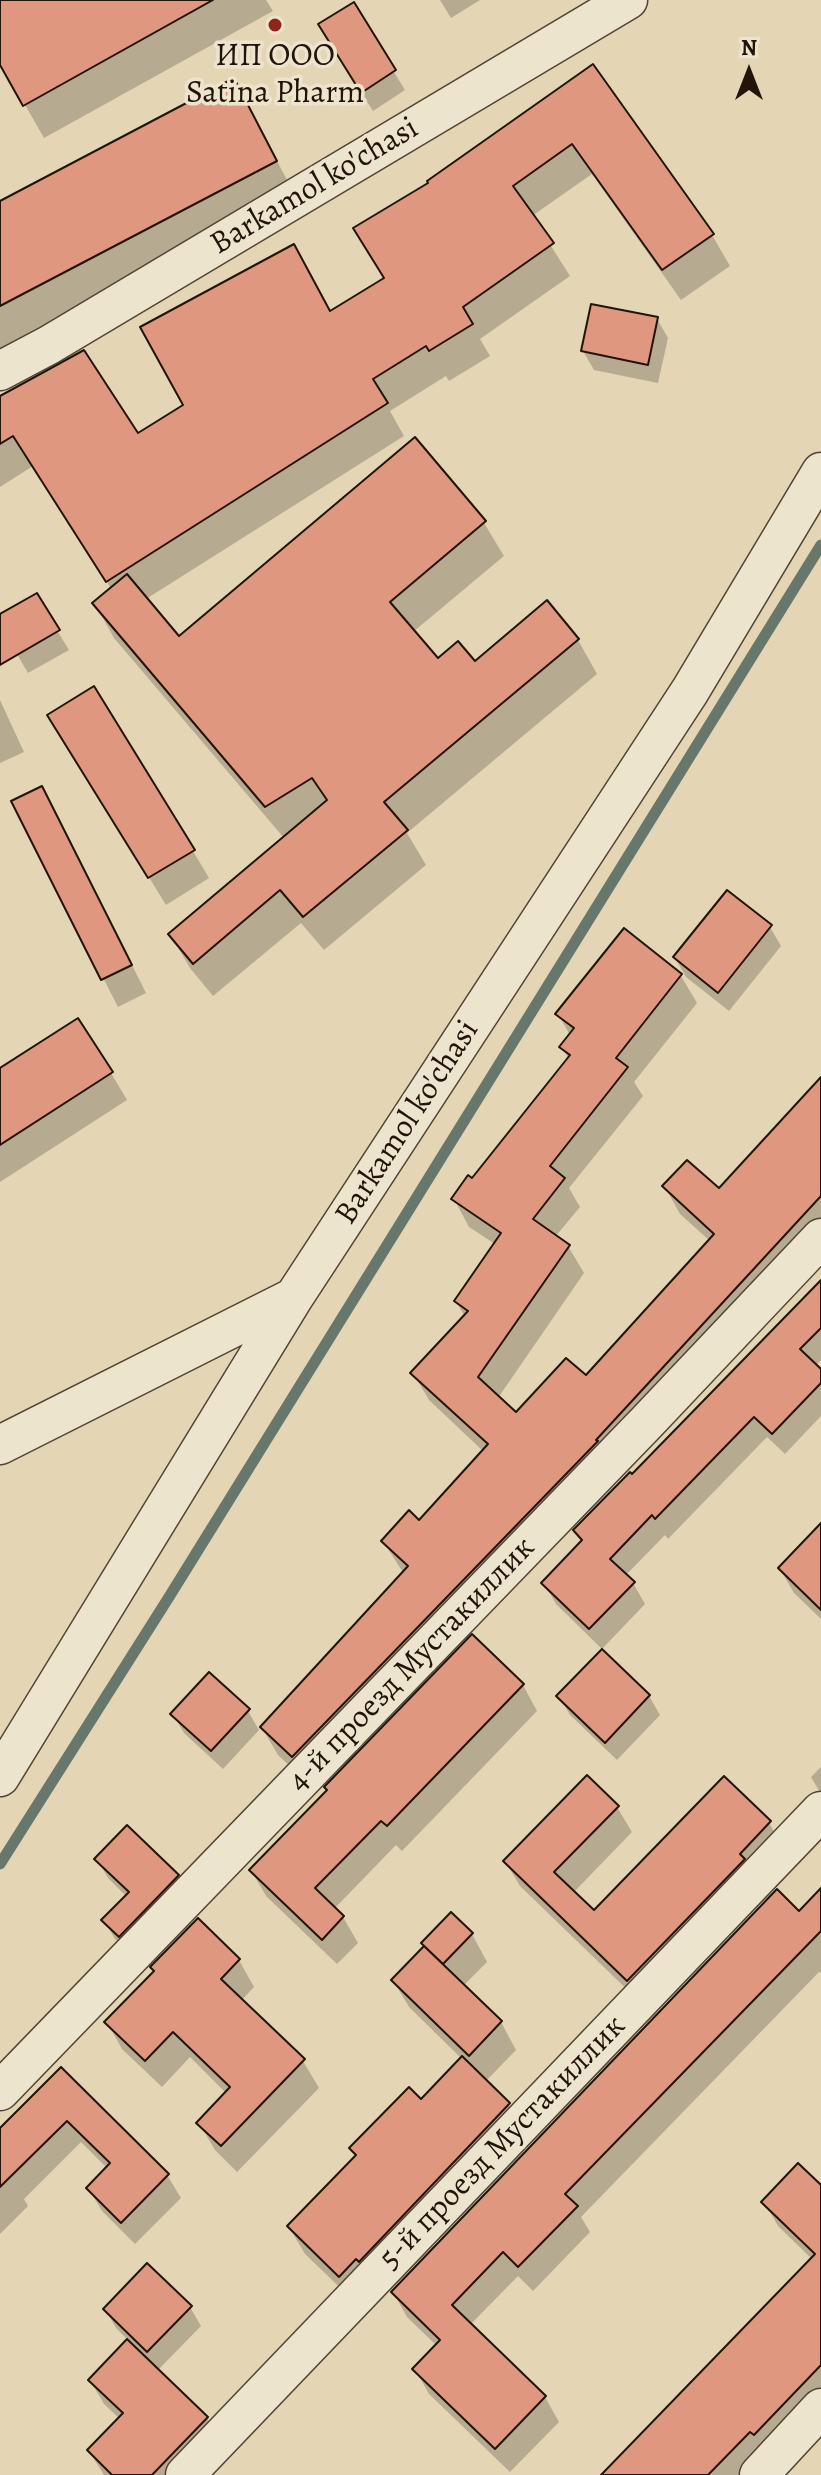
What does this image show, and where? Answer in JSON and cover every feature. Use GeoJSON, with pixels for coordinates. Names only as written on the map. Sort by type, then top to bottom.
{"type":"FeatureCollection","features":[{"type":"Feature","properties":{"kind":"street","name":"Barkamol ko'chasi"},"geometry":{"type":"LineString","coordinates":[[0,371],[49,345],[628,0]]}},
{"type":"Feature","properties":{"kind":"street","name":"Barkamol ko'chasi"},"geometry":{"type":"LineString","coordinates":[[0,1777],[294,1297],[690,691],[821,472]]}},
{"type":"Feature","properties":{"kind":"street","name":"4-й проезд Мустакиллик"},"geometry":{"type":"LineString","coordinates":[[0,2091],[821,1238]]}},
{"type":"Feature","properties":{"kind":"street"},"geometry":{"type":"LineString","coordinates":[[0,1445],[294,1297]]}},
{"type":"Feature","properties":{"kind":"street","name":"5-й проезд Мустакиллик"},"geometry":{"type":"LineString","coordinates":[[185,2475],[821,1811]]}},
{"type":"Feature","properties":{"kind":"street"},"geometry":{"type":"LineString","coordinates":[[759,2475],[821,2408]]}},
{"type":"Feature","properties":{"kind":"building"},"geometry":{"type":"Polygon","coordinates":[[[0,0],[213,0],[23,106],[0,65],[0,0]]]}},
{"type":"Feature","properties":{"kind":"building"},"geometry":{"type":"Polygon","coordinates":[[[354,2],[396,70],[361,93],[318,24],[354,2]]]}},
{"type":"Feature","properties":{"kind":"building"},"geometry":{"type":"Polygon","coordinates":[[[593,64],[714,234],[662,270],[572,144],[513,186],[554,243],[463,307],[473,324],[429,351],[426,346],[373,379],[388,403],[106,582],[13,436],[0,444],[0,396],[84,350],[138,433],[183,405],[140,327],[294,244],[330,311],[384,278],[353,228],[428,183],[593,64]]]}},
{"type":"Feature","properties":{"kind":"building"},"geometry":{"type":"Polygon","coordinates":[[[234,78],[277,161],[0,306],[0,201],[234,78]]]}},
{"type":"Feature","properties":{"kind":"building"},"geometry":{"type":"Polygon","coordinates":[[[591,304],[658,317],[648,365],[581,351],[591,304]]]}},
{"type":"Feature","properties":{"kind":"building"},"geometry":{"type":"Polygon","coordinates":[[[415,437],[486,521],[390,602],[438,658],[458,641],[475,661],[547,600],[579,639],[384,802],[408,830],[303,917],[280,890],[193,964],[168,934],[327,800],[312,778],[265,807],[92,603],[127,574],[179,636],[415,437]]]}},
{"type":"Feature","properties":{"kind":"building"},"geometry":{"type":"Polygon","coordinates":[[[37,593],[60,630],[0,665],[0,614],[37,593]]]}},
{"type":"Feature","properties":{"kind":"building"},"geometry":{"type":"Polygon","coordinates":[[[94,686],[195,850],[148,878],[47,715],[94,686]]]}},
{"type":"Feature","properties":{"kind":"building"},"geometry":{"type":"Polygon","coordinates":[[[42,786],[132,965],[101,980],[11,801],[42,786]]]}},
{"type":"Feature","properties":{"kind":"building"},"geometry":{"type":"Polygon","coordinates":[[[727,890],[772,925],[718,993],[673,957],[727,890]]]}},
{"type":"Feature","properties":{"kind":"building"},"geometry":{"type":"Polygon","coordinates":[[[624,928],[682,974],[616,1058],[628,1067],[550,1166],[565,1178],[533,1219],[570,1245],[478,1377],[516,1412],[566,1358],[586,1375],[714,1234],[662,1186],[687,1160],[719,1188],[821,1077],[821,1196],[598,1441],[292,1757],[260,1727],[408,1566],[381,1541],[409,1510],[419,1520],[488,1444],[410,1373],[468,1311],[454,1301],[501,1233],[451,1199],[468,1175],[472,1178],[570,1055],[559,1047],[574,1028],[555,1014],[624,928]]]}},
{"type":"Feature","properties":{"kind":"building"},"geometry":{"type":"Polygon","coordinates":[[[78,1018],[113,1072],[0,1145],[0,1068],[78,1018]]]}},
{"type":"Feature","properties":{"kind":"building"},"geometry":{"type":"Polygon","coordinates":[[[821,1280],[821,1328],[800,1349],[821,1369],[821,1383],[772,1434],[754,1417],[655,1519],[652,1515],[610,1559],[635,1582],[589,1629],[541,1583],[582,1540],[573,1530],[630,1472],[632,1474],[821,1280]]]}},
{"type":"Feature","properties":{"kind":"building"},"geometry":{"type":"Polygon","coordinates":[[[821,1523],[821,1610],[778,1568],[821,1523]]]}},
{"type":"Feature","properties":{"kind":"building"},"geometry":{"type":"Polygon","coordinates":[[[472,1634],[524,1684],[387,1826],[381,1821],[315,1888],[344,1916],[322,1940],[249,1870],[327,1790],[324,1787],[472,1634]]]}},
{"type":"Feature","properties":{"kind":"building"},"geometry":{"type":"Polygon","coordinates":[[[602,1649],[650,1695],[605,1743],[556,1696],[602,1649]]]}},
{"type":"Feature","properties":{"kind":"building"},"geometry":{"type":"Polygon","coordinates":[[[209,1672],[250,1709],[211,1751],[170,1714],[209,1672]]]}},
{"type":"Feature","properties":{"kind":"building"},"geometry":{"type":"Polygon","coordinates":[[[587,1775],[619,1806],[554,1872],[594,1910],[724,1776],[771,1821],[740,1854],[745,1859],[627,1981],[503,1861],[587,1775]]]}},
{"type":"Feature","properties":{"kind":"building"},"geometry":{"type":"Polygon","coordinates":[[[127,1825],[179,1875],[119,1937],[101,1920],[129,1892],[94,1859],[127,1825]]]}},
{"type":"Feature","properties":{"kind":"building"},"geometry":{"type":"Polygon","coordinates":[[[821,1888],[821,1931],[565,2194],[578,2206],[518,2267],[503,2252],[452,2305],[546,2396],[495,2449],[412,2369],[440,2340],[391,2292],[777,1889],[799,1911],[821,1888]]]}},
{"type":"Feature","properties":{"kind":"building"},"geometry":{"type":"Polygon","coordinates":[[[451,1912],[473,1933],[443,1964],[421,1943],[451,1912]]]}},
{"type":"Feature","properties":{"kind":"building"},"geometry":{"type":"Polygon","coordinates":[[[198,1918],[240,1959],[221,1979],[305,2059],[221,2146],[196,2123],[230,2087],[173,2032],[145,2061],[104,2022],[154,1971],[150,1967],[198,1918]]]}},
{"type":"Feature","properties":{"kind":"building"},"geometry":{"type":"Polygon","coordinates":[[[424,1946],[502,2021],[469,2056],[391,1980],[424,1946]]]}},
{"type":"Feature","properties":{"kind":"building"},"geometry":{"type":"Polygon","coordinates":[[[462,2056],[510,2103],[359,2262],[356,2259],[339,2277],[287,2226],[356,2155],[349,2148],[409,2087],[421,2099],[462,2056]]]}},
{"type":"Feature","properties":{"kind":"building"},"geometry":{"type":"Polygon","coordinates":[[[61,2067],[169,2174],[121,2223],[86,2188],[110,2163],[67,2121],[0,2187],[0,2128],[61,2067]]]}},
{"type":"Feature","properties":{"kind":"building"},"geometry":{"type":"Polygon","coordinates":[[[798,2163],[821,2185],[821,2365],[754,2435],[750,2432],[708,2475],[601,2475],[815,2254],[761,2202],[798,2163]]]}},
{"type":"Feature","properties":{"kind":"building"},"geometry":{"type":"Polygon","coordinates":[[[147,2263],[192,2306],[147,2352],[103,2309],[147,2263]]]}},
{"type":"Feature","properties":{"kind":"building"},"geometry":{"type":"Polygon","coordinates":[[[127,2339],[208,2417],[152,2475],[112,2475],[87,2450],[123,2413],[88,2380],[127,2339]]]}},
{"type":"Feature","properties":{"kind":"waterway"},"geometry":{"type":"LineString","coordinates":[[0,1864],[821,545]]}},
{"type":"Feature","properties":{"kind":"place","name":"ИП ООО Satina Pharm"},"geometry":{"type":"Point","coordinates":[275,25]}}]}
